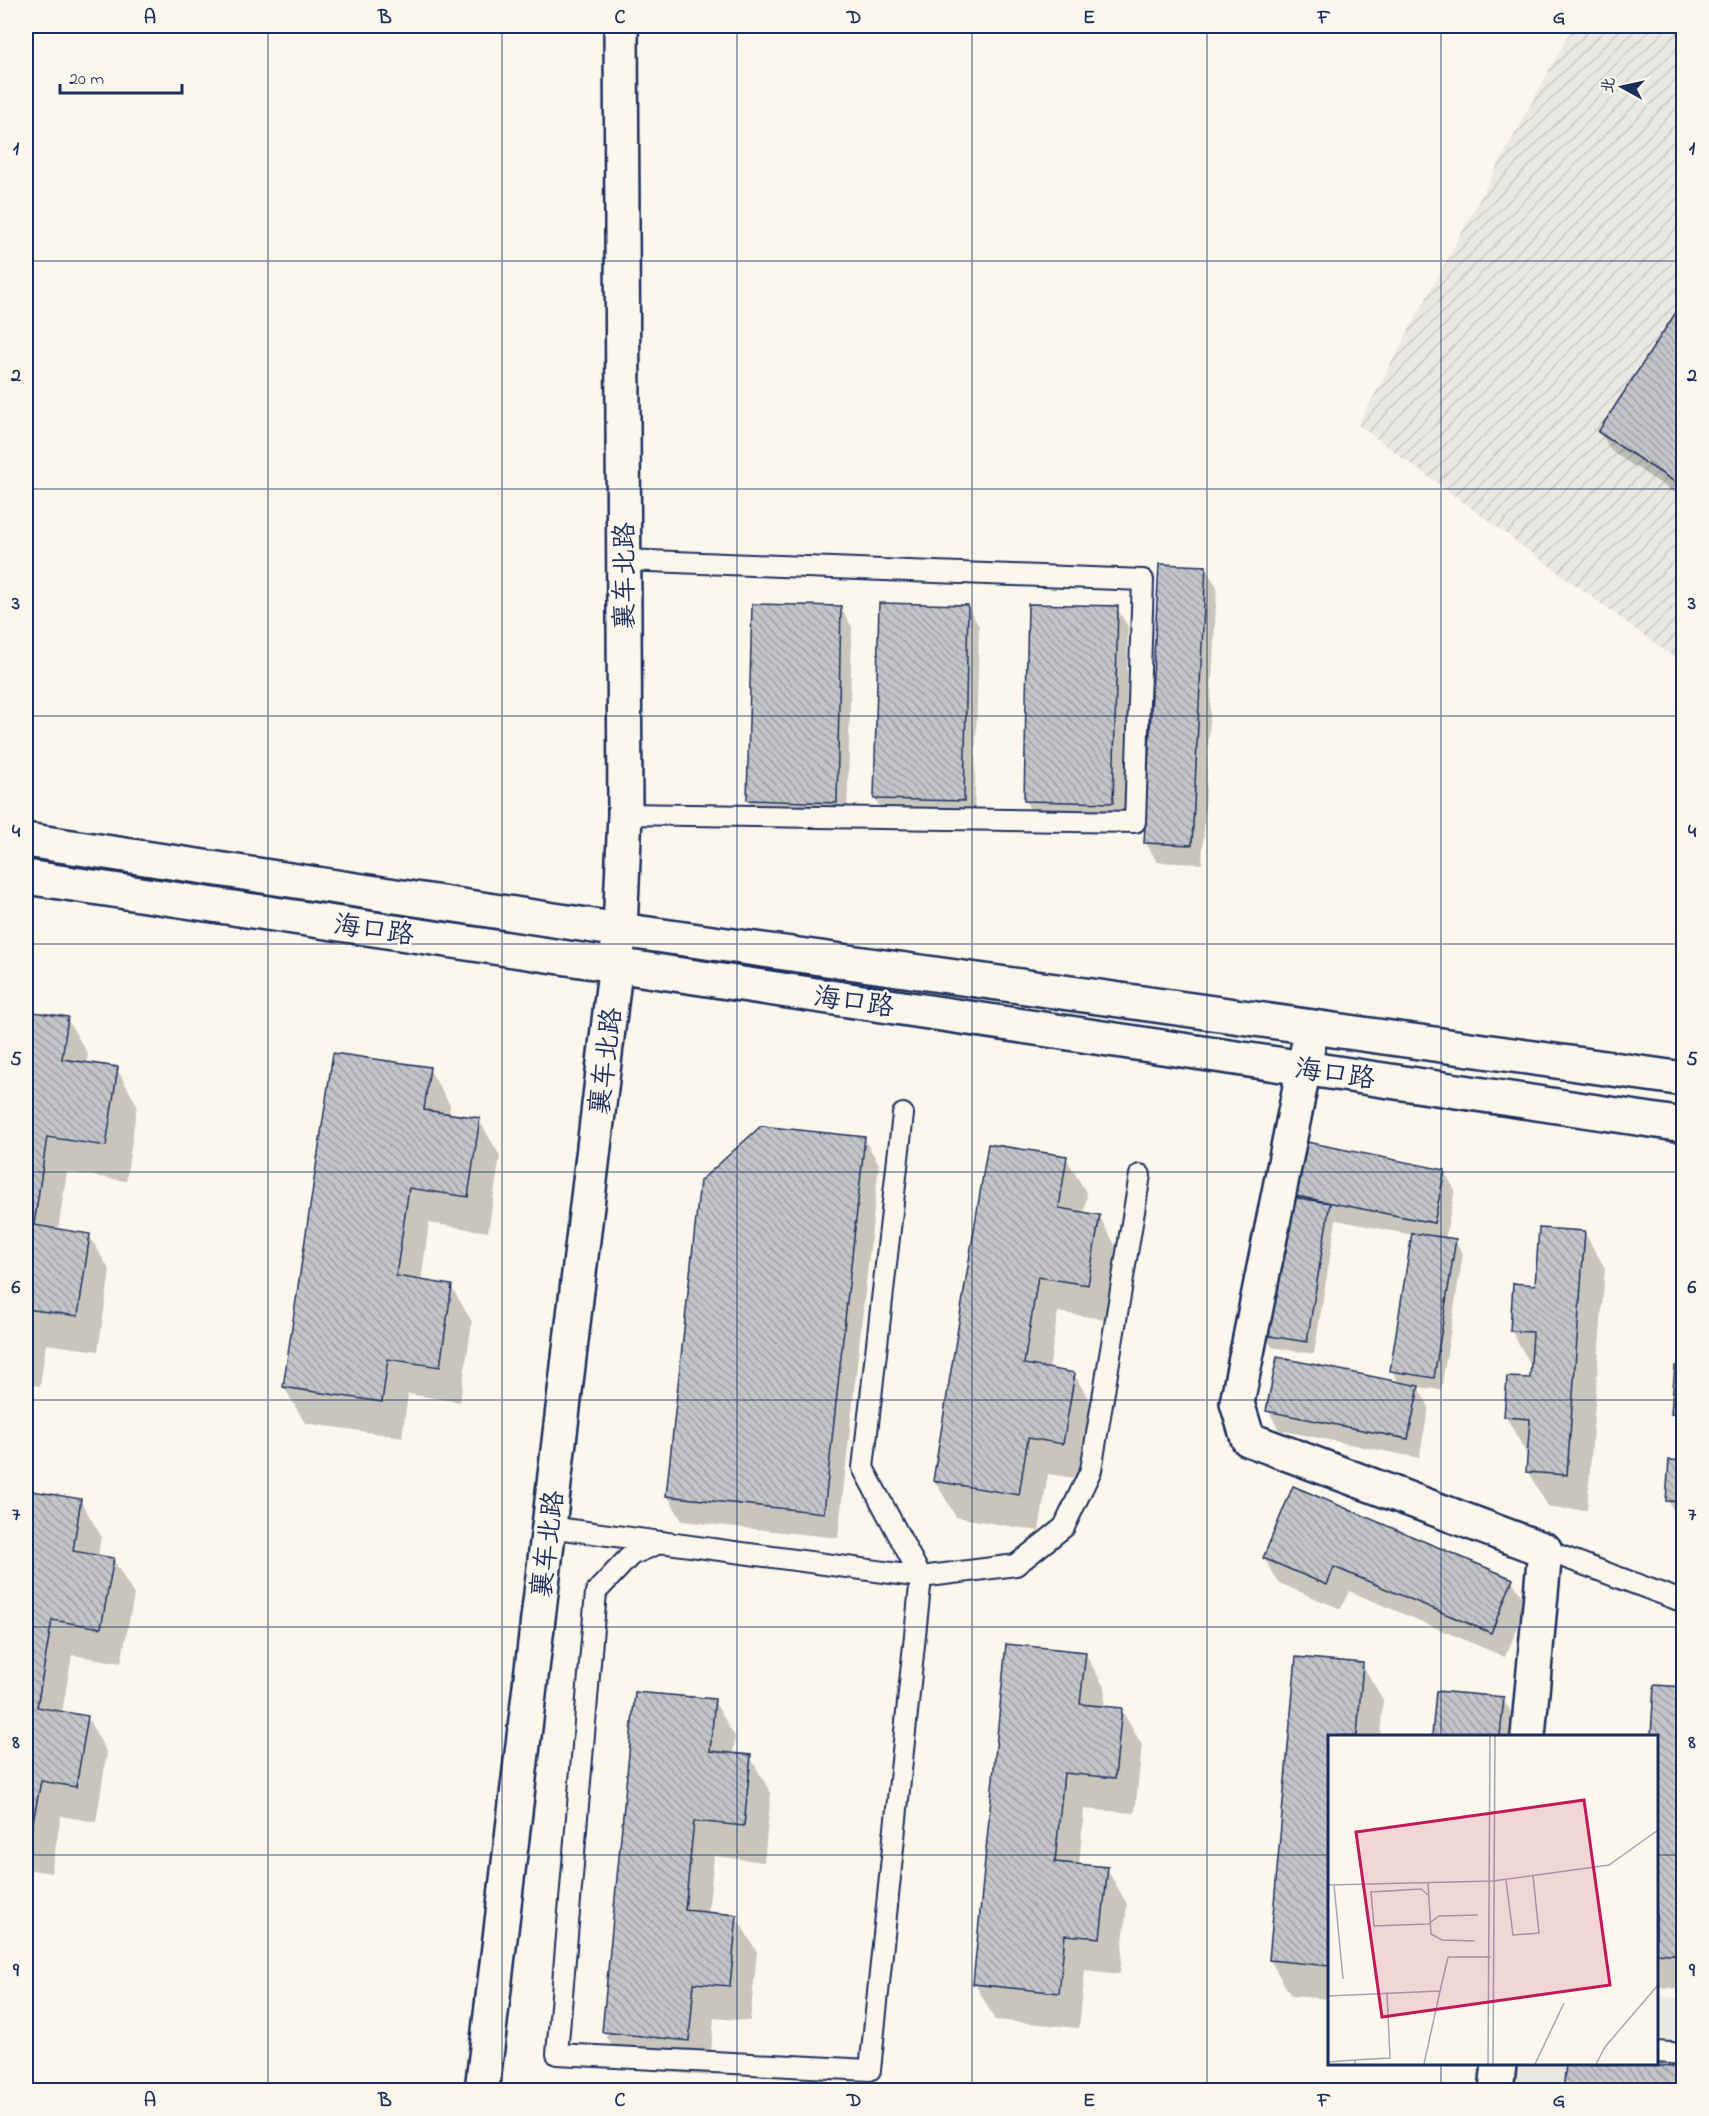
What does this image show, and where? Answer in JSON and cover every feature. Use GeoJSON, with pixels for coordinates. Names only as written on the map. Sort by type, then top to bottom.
{"type":"FeatureCollection","features":[{"type":"Feature","properties":{"kind":"street","name":"襄车北路"},"geometry":{"type":"LineString","coordinates":[[482,2091],[620,930],[625,814],[621,26]]}},
{"type":"Feature","properties":{"kind":"street","name":"海口路"},"geometry":{"type":"LineString","coordinates":[[26,840],[620,930],[1683,1079]]}},
{"type":"Feature","properties":{"kind":"street","name":"海口路"},"geometry":{"type":"LineString","coordinates":[[26,877],[1683,1125]]}},
{"type":"Feature","properties":{"kind":"street"},"geometry":{"type":"LineString","coordinates":[[1312,1027],[1237,1403],[1248,1439],[1545,1550],[1528,1735]]}},
{"type":"Feature","properties":{"kind":"street"},"geometry":{"type":"LineString","coordinates":[[1496,2091],[1499,2065]]}},
{"type":"Feature","properties":{"kind":"lane"},"geometry":{"type":"LineString","coordinates":[[624,560],[1143,580],[1135,822],[625,814]]}},
{"type":"Feature","properties":{"kind":"lane"},"geometry":{"type":"LineString","coordinates":[[662,1542],[631,1555],[596,1592],[557,2054],[870,2070],[921,1577],[863,1468],[903,1114]]}},
{"type":"Feature","properties":{"kind":"lane"},"geometry":{"type":"LineString","coordinates":[[549,1527],[921,1577],[1016,1565],[1064,1527],[1091,1470],[1140,1175]]}},
{"type":"Feature","properties":{"kind":"lane"},"geometry":{"type":"LineString","coordinates":[[1545,1550],[1683,1602]]}},
{"type":"Feature","properties":{"kind":"lane"},"geometry":{"type":"LineString","coordinates":[[1658,2052],[1683,2054]]}},
{"type":"Feature","properties":{"kind":"shaded area"},"geometry":{"type":"Polygon","coordinates":[[[1573,26],[1683,26],[1683,664],[1358,425],[1573,26]]]}},
{"type":"Feature","properties":{"kind":"shaded area"},"geometry":{"type":"Polygon","coordinates":[[[1658,1996],[1683,1999],[1683,2090],[1496,2090],[1499,2065],[1658,2065],[1658,1996]]]}},
{"type":"Feature","properties":{"kind":"building"},"geometry":{"type":"Polygon","coordinates":[[[1684,300],[1684,488],[1598,432],[1684,300]]]}},
{"type":"Feature","properties":{"kind":"building"},"geometry":{"type":"Polygon","coordinates":[[[1159,564],[1206,566],[1192,845],[1144,843],[1159,564]]]}},
{"type":"Feature","properties":{"kind":"building"},"geometry":{"type":"Polygon","coordinates":[[[879,603],[968,605],[964,801],[874,799],[879,603]]]}},
{"type":"Feature","properties":{"kind":"building"},"geometry":{"type":"Polygon","coordinates":[[[752,604],[841,606],[837,803],[747,800],[752,604]]]}},
{"type":"Feature","properties":{"kind":"building"},"geometry":{"type":"Polygon","coordinates":[[[1028,604],[1118,606],[1113,803],[1024,801],[1028,604]]]}},
{"type":"Feature","properties":{"kind":"building"},"geometry":{"type":"Polygon","coordinates":[[[26,1011],[68,1017],[62,1059],[118,1067],[106,1146],[47,1137],[34,1225],[90,1234],[78,1316],[26,1309],[26,1011]]]}},
{"type":"Feature","properties":{"kind":"building"},"geometry":{"type":"Polygon","coordinates":[[[333,1053],[430,1067],[424,1110],[480,1118],[468,1197],[409,1188],[396,1276],[452,1285],[440,1367],[388,1359],[382,1402],[283,1387],[333,1053]]]}},
{"type":"Feature","properties":{"kind":"building"},"geometry":{"type":"Polygon","coordinates":[[[761,1126],[865,1137],[824,1513],[666,1496],[700,1181],[761,1126]]]}},
{"type":"Feature","properties":{"kind":"building"},"geometry":{"type":"Polygon","coordinates":[[[1302,1141],[1445,1170],[1434,1223],[1291,1195],[1302,1141]]]}},
{"type":"Feature","properties":{"kind":"building"},"geometry":{"type":"Polygon","coordinates":[[[988,1144],[1067,1156],[1059,1208],[1100,1215],[1088,1285],[1038,1277],[1024,1364],[1075,1373],[1063,1444],[1028,1438],[1019,1495],[933,1481],[988,1144]]]}},
{"type":"Feature","properties":{"kind":"building"},"geometry":{"type":"Polygon","coordinates":[[[1285,1196],[1330,1203],[1307,1342],[1263,1335],[1285,1196]]]}},
{"type":"Feature","properties":{"kind":"building"},"geometry":{"type":"Polygon","coordinates":[[[1539,1228],[1585,1231],[1567,1475],[1526,1472],[1530,1419],[1504,1417],[1507,1377],[1530,1378],[1533,1332],[1510,1331],[1513,1283],[1535,1285],[1539,1228]]]}},
{"type":"Feature","properties":{"kind":"building"},"geometry":{"type":"Polygon","coordinates":[[[1412,1233],[1456,1239],[1434,1378],[1390,1371],[1412,1233]]]}},
{"type":"Feature","properties":{"kind":"building"},"geometry":{"type":"Polygon","coordinates":[[[1277,1357],[1419,1386],[1408,1439],[1266,1411],[1277,1357]]]}},
{"type":"Feature","properties":{"kind":"building"},"geometry":{"type":"Polygon","coordinates":[[[1675,1366],[1684,1367],[1684,1415],[1671,1414],[1675,1366]]]}},
{"type":"Feature","properties":{"kind":"building"},"geometry":{"type":"Polygon","coordinates":[[[1669,1460],[1684,1461],[1684,1502],[1666,1501],[1669,1460]]]}},
{"type":"Feature","properties":{"kind":"building"},"geometry":{"type":"Polygon","coordinates":[[[1293,1486],[1513,1579],[1491,1633],[1334,1567],[1327,1585],[1263,1558],[1293,1486]]]}},
{"type":"Feature","properties":{"kind":"building"},"geometry":{"type":"Polygon","coordinates":[[[26,1490],[81,1499],[73,1551],[114,1558],[101,1628],[52,1620],[37,1707],[88,1716],[76,1787],[41,1781],[30,1837],[26,1837],[26,1490]]]}},
{"type":"Feature","properties":{"kind":"building"},"geometry":{"type":"Polygon","coordinates":[[[1006,1644],[1086,1652],[1080,1704],[1122,1708],[1115,1778],[1064,1773],[1055,1862],[1108,1867],[1100,1938],[1065,1935],[1059,1993],[973,1984],[1006,1644]]]}},
{"type":"Feature","properties":{"kind":"building"},"geometry":{"type":"Polygon","coordinates":[[[1296,1657],[1363,1663],[1357,1735],[1328,1735],[1328,1966],[1269,1960],[1296,1657]]]}},
{"type":"Feature","properties":{"kind":"building"},"geometry":{"type":"Polygon","coordinates":[[[1654,1685],[1684,1687],[1684,1955],[1658,1953],[1658,1735],[1651,1735],[1654,1685]]]}},
{"type":"Feature","properties":{"kind":"building"},"geometry":{"type":"Polygon","coordinates":[[[1436,1691],[1504,1697],[1500,1735],[1432,1735],[1436,1691]]]}},
{"type":"Feature","properties":{"kind":"building"},"geometry":{"type":"Polygon","coordinates":[[[635,1692],[715,1699],[710,1751],[751,1755],[744,1826],[694,1821],[685,1910],[737,1915],[730,1986],[694,1983],[689,2041],[602,2032],[635,1692]]]}},
{"type":"Feature","properties":{"kind":"building"},"geometry":{"type":"Polygon","coordinates":[[[1566,2065],[1645,2065],[1684,2068],[1684,2090],[1563,2090],[1566,2065]]]}}]}
